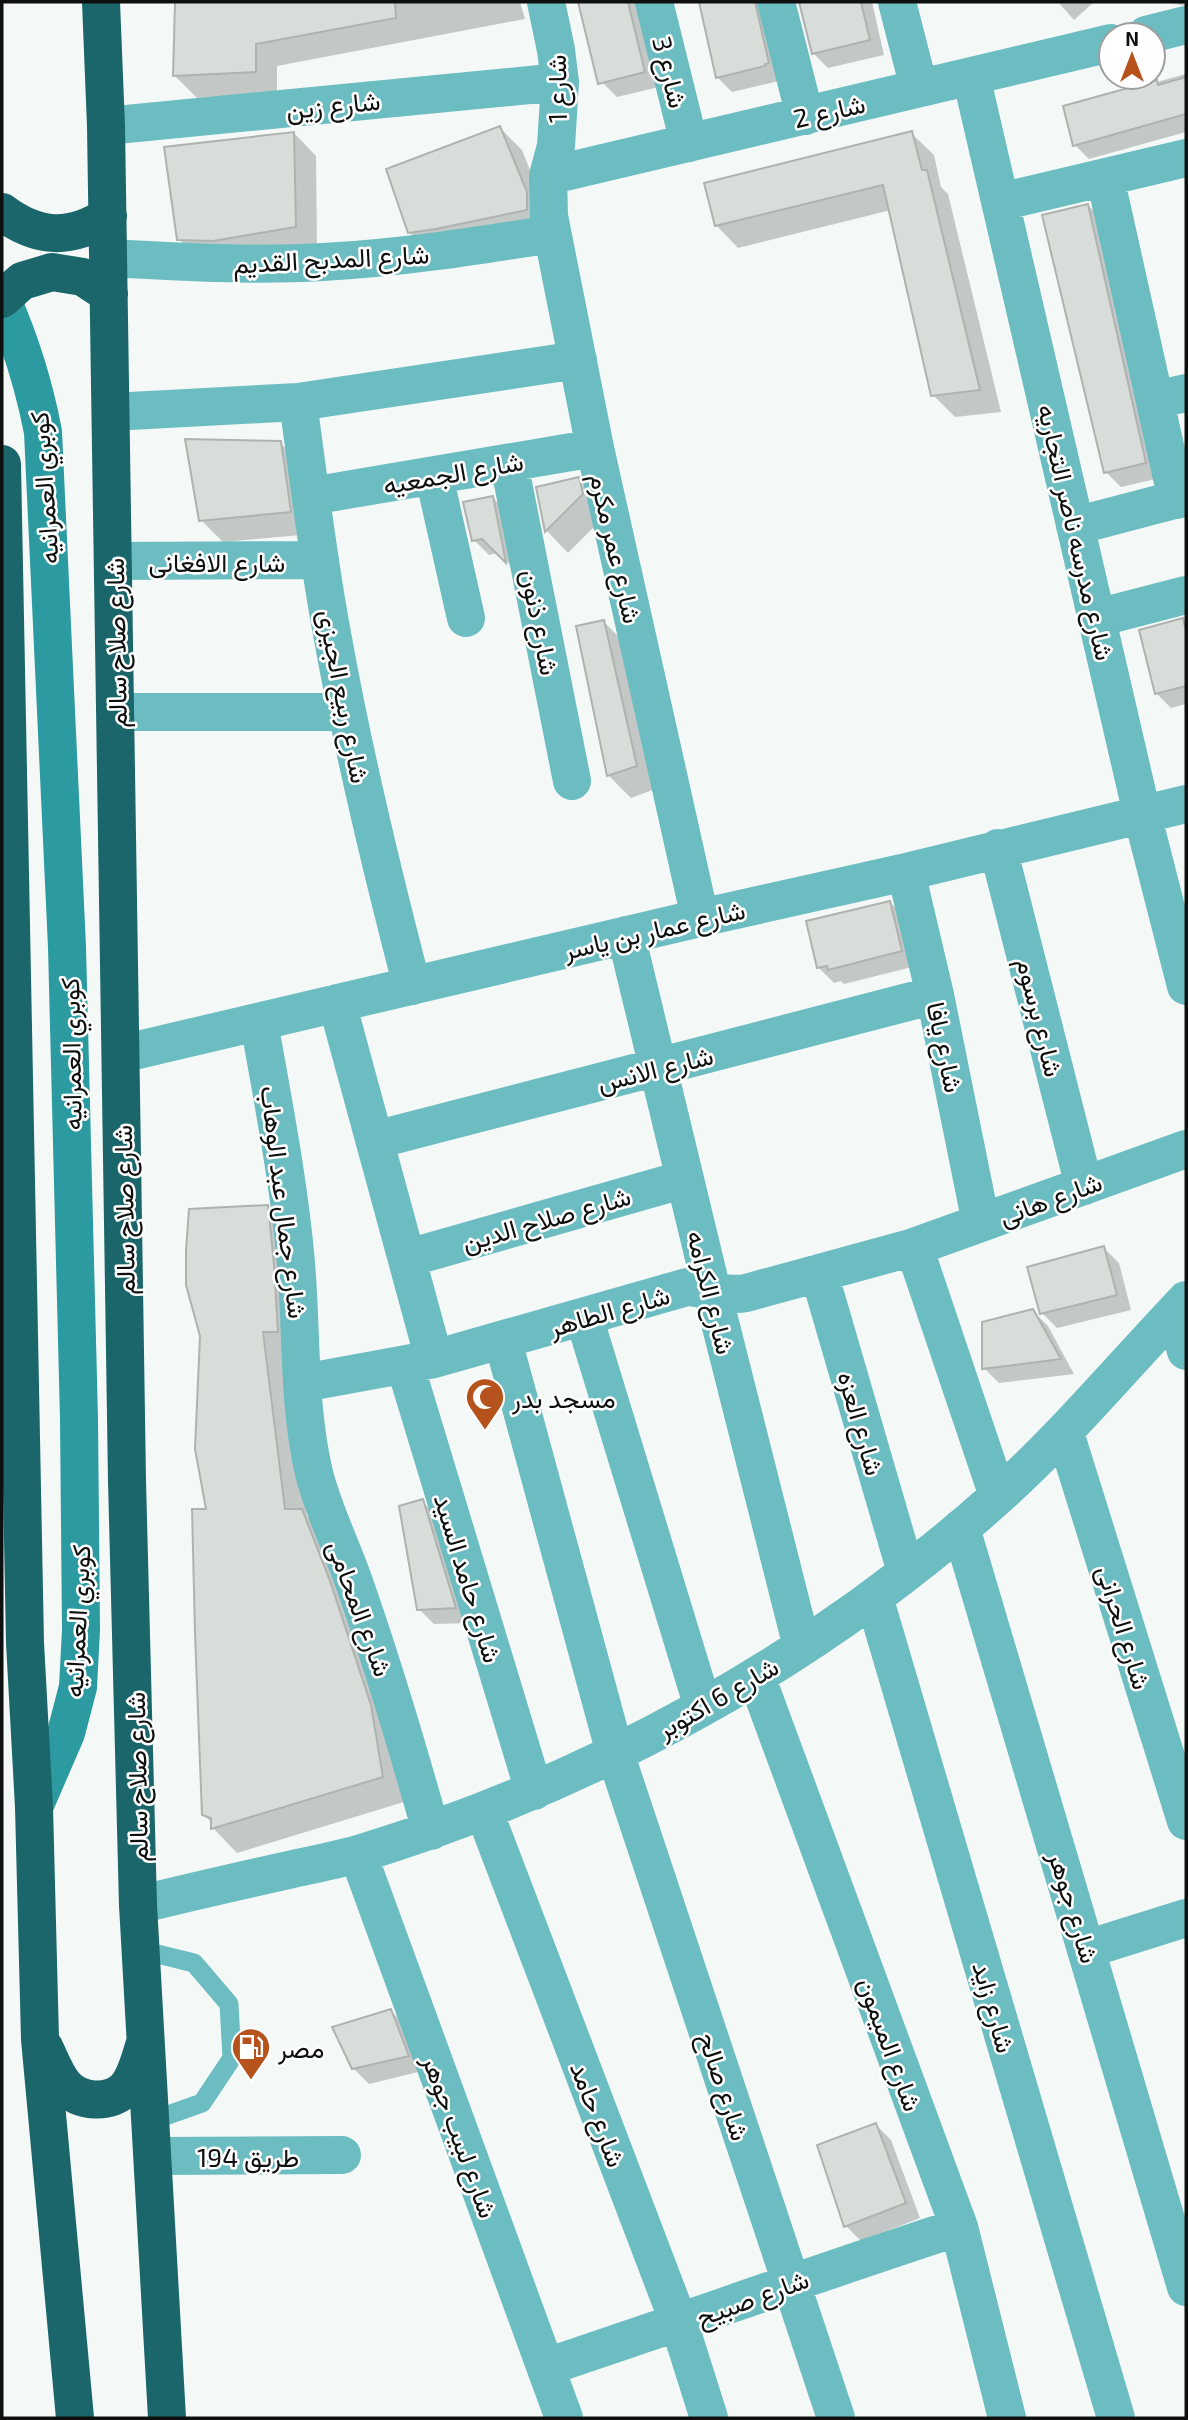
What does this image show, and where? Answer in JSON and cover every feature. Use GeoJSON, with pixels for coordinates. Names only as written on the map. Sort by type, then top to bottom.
{"type":"FeatureCollection","features":[{"type":"Feature","properties":{"kind":"highway","name":"شارع صلاح سالم"},"geometry":{"type":"LineString","coordinates":[[101,2],[108,216],[127,1481],[138,1905],[167,2418]]}},
{"type":"Feature","properties":{"kind":"highway"},"geometry":{"type":"LineString","coordinates":[[2,212],[16,223],[40,232],[65,234],[88,228],[108,216]]}},
{"type":"Feature","properties":{"kind":"highway"},"geometry":{"type":"LineString","coordinates":[[2,299],[22,281],[52,272],[83,277],[109,276]]}},
{"type":"Feature","properties":{"kind":"highway"},"geometry":{"type":"LineString","coordinates":[[2,464],[25,1629],[34,1807],[40,2039],[75,2418]]}},
{"type":"Feature","properties":{"kind":"highway"},"geometry":{"type":"LineString","coordinates":[[40,2039],[66,2087],[84,2099],[106,2099],[125,2089],[136,2070],[146,2039]]}},
{"type":"Feature","properties":{"kind":"street","name":"شارع 1"},"geometry":{"type":"LineString","coordinates":[[545,2],[560,82],[556,146],[548,176]]}},
{"type":"Feature","properties":{"kind":"street","name":"شارع 3"},"geometry":{"type":"LineString","coordinates":[[654,2],[688,143]]}},
{"type":"Feature","properties":{"kind":"street"},"geometry":{"type":"LineString","coordinates":[[776,2],[805,116]]}},
{"type":"Feature","properties":{"kind":"street"},"geometry":{"type":"LineString","coordinates":[[897,2],[919,88]]}},
{"type":"Feature","properties":{"kind":"street"},"geometry":{"type":"LineString","coordinates":[[1167,30],[1186,25]]}},
{"type":"Feature","properties":{"kind":"street","name":"شارع 2"},"geometry":{"type":"LineString","coordinates":[[548,176],[1097,46]]}},
{"type":"Feature","properties":{"kind":"street","name":"شارع مدرسه ناصر التجاريه"},"geometry":{"type":"LineString","coordinates":[[971,76],[1142,814],[1186,986]]}},
{"type":"Feature","properties":{"kind":"street","name":"شارع زين"},"geometry":{"type":"LineString","coordinates":[[106,126],[560,82]]}},
{"type":"Feature","properties":{"kind":"street"},"geometry":{"type":"LineString","coordinates":[[1000,202],[1186,158]]}},
{"type":"Feature","properties":{"kind":"street","name":"شارع عمر مكرم"},"geometry":{"type":"LineString","coordinates":[[548,176],[547,196],[552,234],[595,448],[700,918]]}},
{"type":"Feature","properties":{"kind":"street"},"geometry":{"type":"LineString","coordinates":[[1075,526],[1182,499],[1170,397],[1105,177]]}},
{"type":"Feature","properties":{"kind":"street","name":"شارع المدبح القديم"},"geometry":{"type":"LineString","coordinates":[[109,276],[207,264],[322,262],[438,252],[552,234]]}},
{"type":"Feature","properties":{"kind":"street","name":"كوبري العمرانيه"},"geometry":{"type":"LineString","coordinates":[[2,299],[21,343],[35,390],[43,432],[67,961],[79,1419],[81,1630],[78,1687],[66,1733],[34,1807]]}},
{"type":"Feature","properties":{"kind":"street"},"geometry":{"type":"LineString","coordinates":[[111,412],[298,402],[578,360]]}},
{"type":"Feature","properties":{"kind":"street","name":"شارع ربيع الجيزى"},"geometry":{"type":"LineString","coordinates":[[298,402],[320,560],[347,712],[376,849],[412,986]]}},
{"type":"Feature","properties":{"kind":"street","name":"شارع الجمعيه"},"geometry":{"type":"LineString","coordinates":[[311,496],[595,448]]}},
{"type":"Feature","properties":{"kind":"street","name":"شارع ذنون"},"geometry":{"type":"LineString","coordinates":[[509,463],[572,781]]}},
{"type":"Feature","properties":{"kind":"street"},"geometry":{"type":"LineString","coordinates":[[434,476],[466,618]]}},
{"type":"Feature","properties":{"kind":"street","name":"شارع الافغانى"},"geometry":{"type":"LineString","coordinates":[[113,561],[320,560]]}},
{"type":"Feature","properties":{"kind":"street"},"geometry":{"type":"LineString","coordinates":[[1097,618],[1186,595]]}},
{"type":"Feature","properties":{"kind":"street"},"geometry":{"type":"LineString","coordinates":[[116,712],[347,712]]}},
{"type":"Feature","properties":{"kind":"street","name":"شارع عمار بن ياسر"},"geometry":{"type":"LineString","coordinates":[[121,1054],[626,935],[906,873],[998,848],[1186,804]]}},
{"type":"Feature","properties":{"kind":"street","name":"شارع برسوم"},"geometry":{"type":"LineString","coordinates":[[998,848],[1084,1186]]}},
{"type":"Feature","properties":{"kind":"street","name":"شارع يافا"},"geometry":{"type":"LineString","coordinates":[[906,873],[935,995],[981,1223]]}},
{"type":"Feature","properties":{"kind":"street","name":"شارع الكرامه"},"geometry":{"type":"LineString","coordinates":[[626,935],[802,1647]]}},
{"type":"Feature","properties":{"kind":"street","name":"شارع الانس"},"geometry":{"type":"LineString","coordinates":[[375,1140],[935,995]]}},
{"type":"Feature","properties":{"kind":"street","name":"شارع حامد السيد"},"geometry":{"type":"LineString","coordinates":[[337,1003],[408,1258],[420,1362],[534,1791]]}},
{"type":"Feature","properties":{"kind":"street","name":"شارع جمال عبد الوهاب"},"geometry":{"type":"LineString","coordinates":[[259,1022],[287,1184],[301,1316],[303,1382]]}},
{"type":"Feature","properties":{"kind":"street","name":"شارع هانى"},"geometry":{"type":"LineString","coordinates":[[914,1247],[1186,1149]]}},
{"type":"Feature","properties":{"kind":"street","name":"شارع صلاح الدين"},"geometry":{"type":"LineString","coordinates":[[408,1258],[685,1178]]}},
{"type":"Feature","properties":{"kind":"street"},"geometry":{"type":"LineString","coordinates":[[914,1247],[998,1496]]}},
{"type":"Feature","properties":{"kind":"street","name":"شارع الطاهر"},"geometry":{"type":"LineString","coordinates":[[303,1382],[420,1362],[687,1287],[723,1294],[746,1293],[914,1247]]}},
{"type":"Feature","properties":{"kind":"street","name":"شارع العزه"},"geometry":{"type":"LineString","coordinates":[[818,1273],[906,1572]]}},
{"type":"Feature","properties":{"kind":"street"},"geometry":{"type":"LineString","coordinates":[[1181,1306],[1186,1350]]}},
{"type":"Feature","properties":{"kind":"street","name":"شارع 6 اكتوبر"},"geometry":{"type":"LineString","coordinates":[[138,1905],[358,1854],[431,1831],[534,1791],[703,1707],[802,1647],[874,1597],[961,1528],[1065,1433],[1181,1306]]}},
{"type":"Feature","properties":{"kind":"street"},"geometry":{"type":"LineString","coordinates":[[584,1317],[703,1707]]}},
{"type":"Feature","properties":{"kind":"street","name":"شارع صالح"},"geometry":{"type":"LineString","coordinates":[[503,1340],[615,1753],[836,2418]]}},
{"type":"Feature","properties":{"kind":"street","name":"شارع المحامى"},"geometry":{"type":"LineString","coordinates":[[303,1382],[306,1429],[315,1475],[377,1649],[405,1735],[431,1831]]}},
{"type":"Feature","properties":{"kind":"street","name":"شارع الحرانى"},"geometry":{"type":"LineString","coordinates":[[1065,1433],[1186,1821]]}},
{"type":"Feature","properties":{"kind":"street","name":"شارع جوهر"},"geometry":{"type":"LineString","coordinates":[[961,1528],[1186,2287]]}},
{"type":"Feature","properties":{"kind":"street","name":"شارع زايد"},"geometry":{"type":"LineString","coordinates":[[874,1597],[1116,2418]]}},
{"type":"Feature","properties":{"kind":"street","name":"شارع الميمون"},"geometry":{"type":"LineString","coordinates":[[756,1676],[959,2227],[1007,2418]]}},
{"type":"Feature","properties":{"kind":"street","name":"شارع حامد"},"geometry":{"type":"LineString","coordinates":[[484,1811],[679,2323],[709,2418]]}},
{"type":"Feature","properties":{"kind":"street","name":"شارع لبيب جوهر"},"geometry":{"type":"LineString","coordinates":[[358,1854],[564,2418]]}},
{"type":"Feature","properties":{"kind":"street"},"geometry":{"type":"LineString","coordinates":[[1087,1949],[1186,1918]]}},
{"type":"Feature","properties":{"kind":"street","name":"طريق 194"},"geometry":{"type":"LineString","coordinates":[[152,2139],[342,2155]]}},
{"type":"Feature","properties":{"kind":"street","name":"شارع صبيح"},"geometry":{"type":"LineString","coordinates":[[546,2367],[679,2323],[790,2282],[959,2227]]}},
{"type":"Feature","properties":{"kind":"lane"},"geometry":{"type":"LineString","coordinates":[[141,1950],[194,1963],[229,2004],[232,2058],[202,2103],[152,2139]]}},
{"type":"Feature","properties":{"kind":"building"},"geometry":{"type":"Polygon","coordinates":[[[175,2],[395,2],[396,18],[256,44],[256,72],[173,76],[175,2]]]}},
{"type":"Feature","properties":{"kind":"building"},"geometry":{"type":"Polygon","coordinates":[[[578,2],[628,2],[645,72],[598,84],[578,2]]]}},
{"type":"Feature","properties":{"kind":"building"},"geometry":{"type":"Polygon","coordinates":[[[699,2],[755,2],[769,63],[716,78],[699,2]]]}},
{"type":"Feature","properties":{"kind":"building"},"geometry":{"type":"Polygon","coordinates":[[[799,2],[861,2],[870,40],[812,54],[799,2]]]}},
{"type":"Feature","properties":{"kind":"building"},"geometry":{"type":"Polygon","coordinates":[[[1186,77],[1186,114],[1073,146],[1063,106],[1117,91],[1167,91],[1167,82],[1186,77]]]}},
{"type":"Feature","properties":{"kind":"building"},"geometry":{"type":"Polygon","coordinates":[[[500,126],[527,192],[527,210],[408,233],[386,169],[500,126]]]}},
{"type":"Feature","properties":{"kind":"building"},"geometry":{"type":"Polygon","coordinates":[[[912,131],[922,170],[927,170],[980,390],[931,396],[883,185],[715,226],[704,183],[912,131]]]}},
{"type":"Feature","properties":{"kind":"building"},"geometry":{"type":"Polygon","coordinates":[[[294,132],[296,227],[213,241],[177,240],[164,147],[294,132]]]}},
{"type":"Feature","properties":{"kind":"building"},"geometry":{"type":"Polygon","coordinates":[[[1088,204],[1146,463],[1104,473],[1042,215],[1088,204]]]}},
{"type":"Feature","properties":{"kind":"building"},"geometry":{"type":"Polygon","coordinates":[[[185,439],[281,441],[291,512],[199,521],[185,439]]]}},
{"type":"Feature","properties":{"kind":"building"},"geometry":{"type":"Polygon","coordinates":[[[579,477],[583,494],[545,532],[536,487],[579,477]]]}},
{"type":"Feature","properties":{"kind":"building"},"geometry":{"type":"Polygon","coordinates":[[[493,496],[506,563],[482,539],[472,541],[463,502],[493,496]]]}},
{"type":"Feature","properties":{"kind":"building"},"geometry":{"type":"Polygon","coordinates":[[[1183,618],[1186,631],[1186,686],[1155,694],[1139,630],[1183,618]]]}},
{"type":"Feature","properties":{"kind":"building"},"geometry":{"type":"Polygon","coordinates":[[[604,620],[637,766],[607,776],[576,626],[604,620]]]}},
{"type":"Feature","properties":{"kind":"building"},"geometry":{"type":"Polygon","coordinates":[[[890,901],[902,951],[828,970],[827,966],[817,968],[806,921],[890,901]]]}},
{"type":"Feature","properties":{"kind":"building"},"geometry":{"type":"Polygon","coordinates":[[[268,1205],[278,1332],[263,1332],[285,1509],[302,1509],[330,1581],[371,1705],[383,1777],[211,1829],[211,1818],[202,1815],[195,1633],[192,1509],[206,1509],[195,1449],[200,1336],[186,1285],[189,1209],[268,1205]]]}},
{"type":"Feature","properties":{"kind":"building"},"geometry":{"type":"Polygon","coordinates":[[[1104,1246],[1117,1295],[1040,1314],[1027,1267],[1104,1246]]]}},
{"type":"Feature","properties":{"kind":"building"},"geometry":{"type":"Polygon","coordinates":[[[1033,1309],[1061,1359],[982,1369],[982,1322],[1033,1309]]]}},
{"type":"Feature","properties":{"kind":"building"},"geometry":{"type":"Polygon","coordinates":[[[423,1499],[456,1608],[417,1610],[399,1506],[423,1499]]]}},
{"type":"Feature","properties":{"kind":"building"},"geometry":{"type":"Polygon","coordinates":[[[391,2009],[409,2056],[352,2069],[332,2027],[391,2009]]]}},
{"type":"Feature","properties":{"kind":"building"},"geometry":{"type":"Polygon","coordinates":[[[876,2123],[906,2203],[844,2227],[817,2145],[876,2123]]]}},
{"type":"Feature","properties":{"kind":"place","name":"مسجد بدر"},"geometry":{"type":"Point","coordinates":[485,1431]}},
{"type":"Feature","properties":{"kind":"place","name":"مصر"},"geometry":{"type":"Point","coordinates":[251,2081]}}]}
